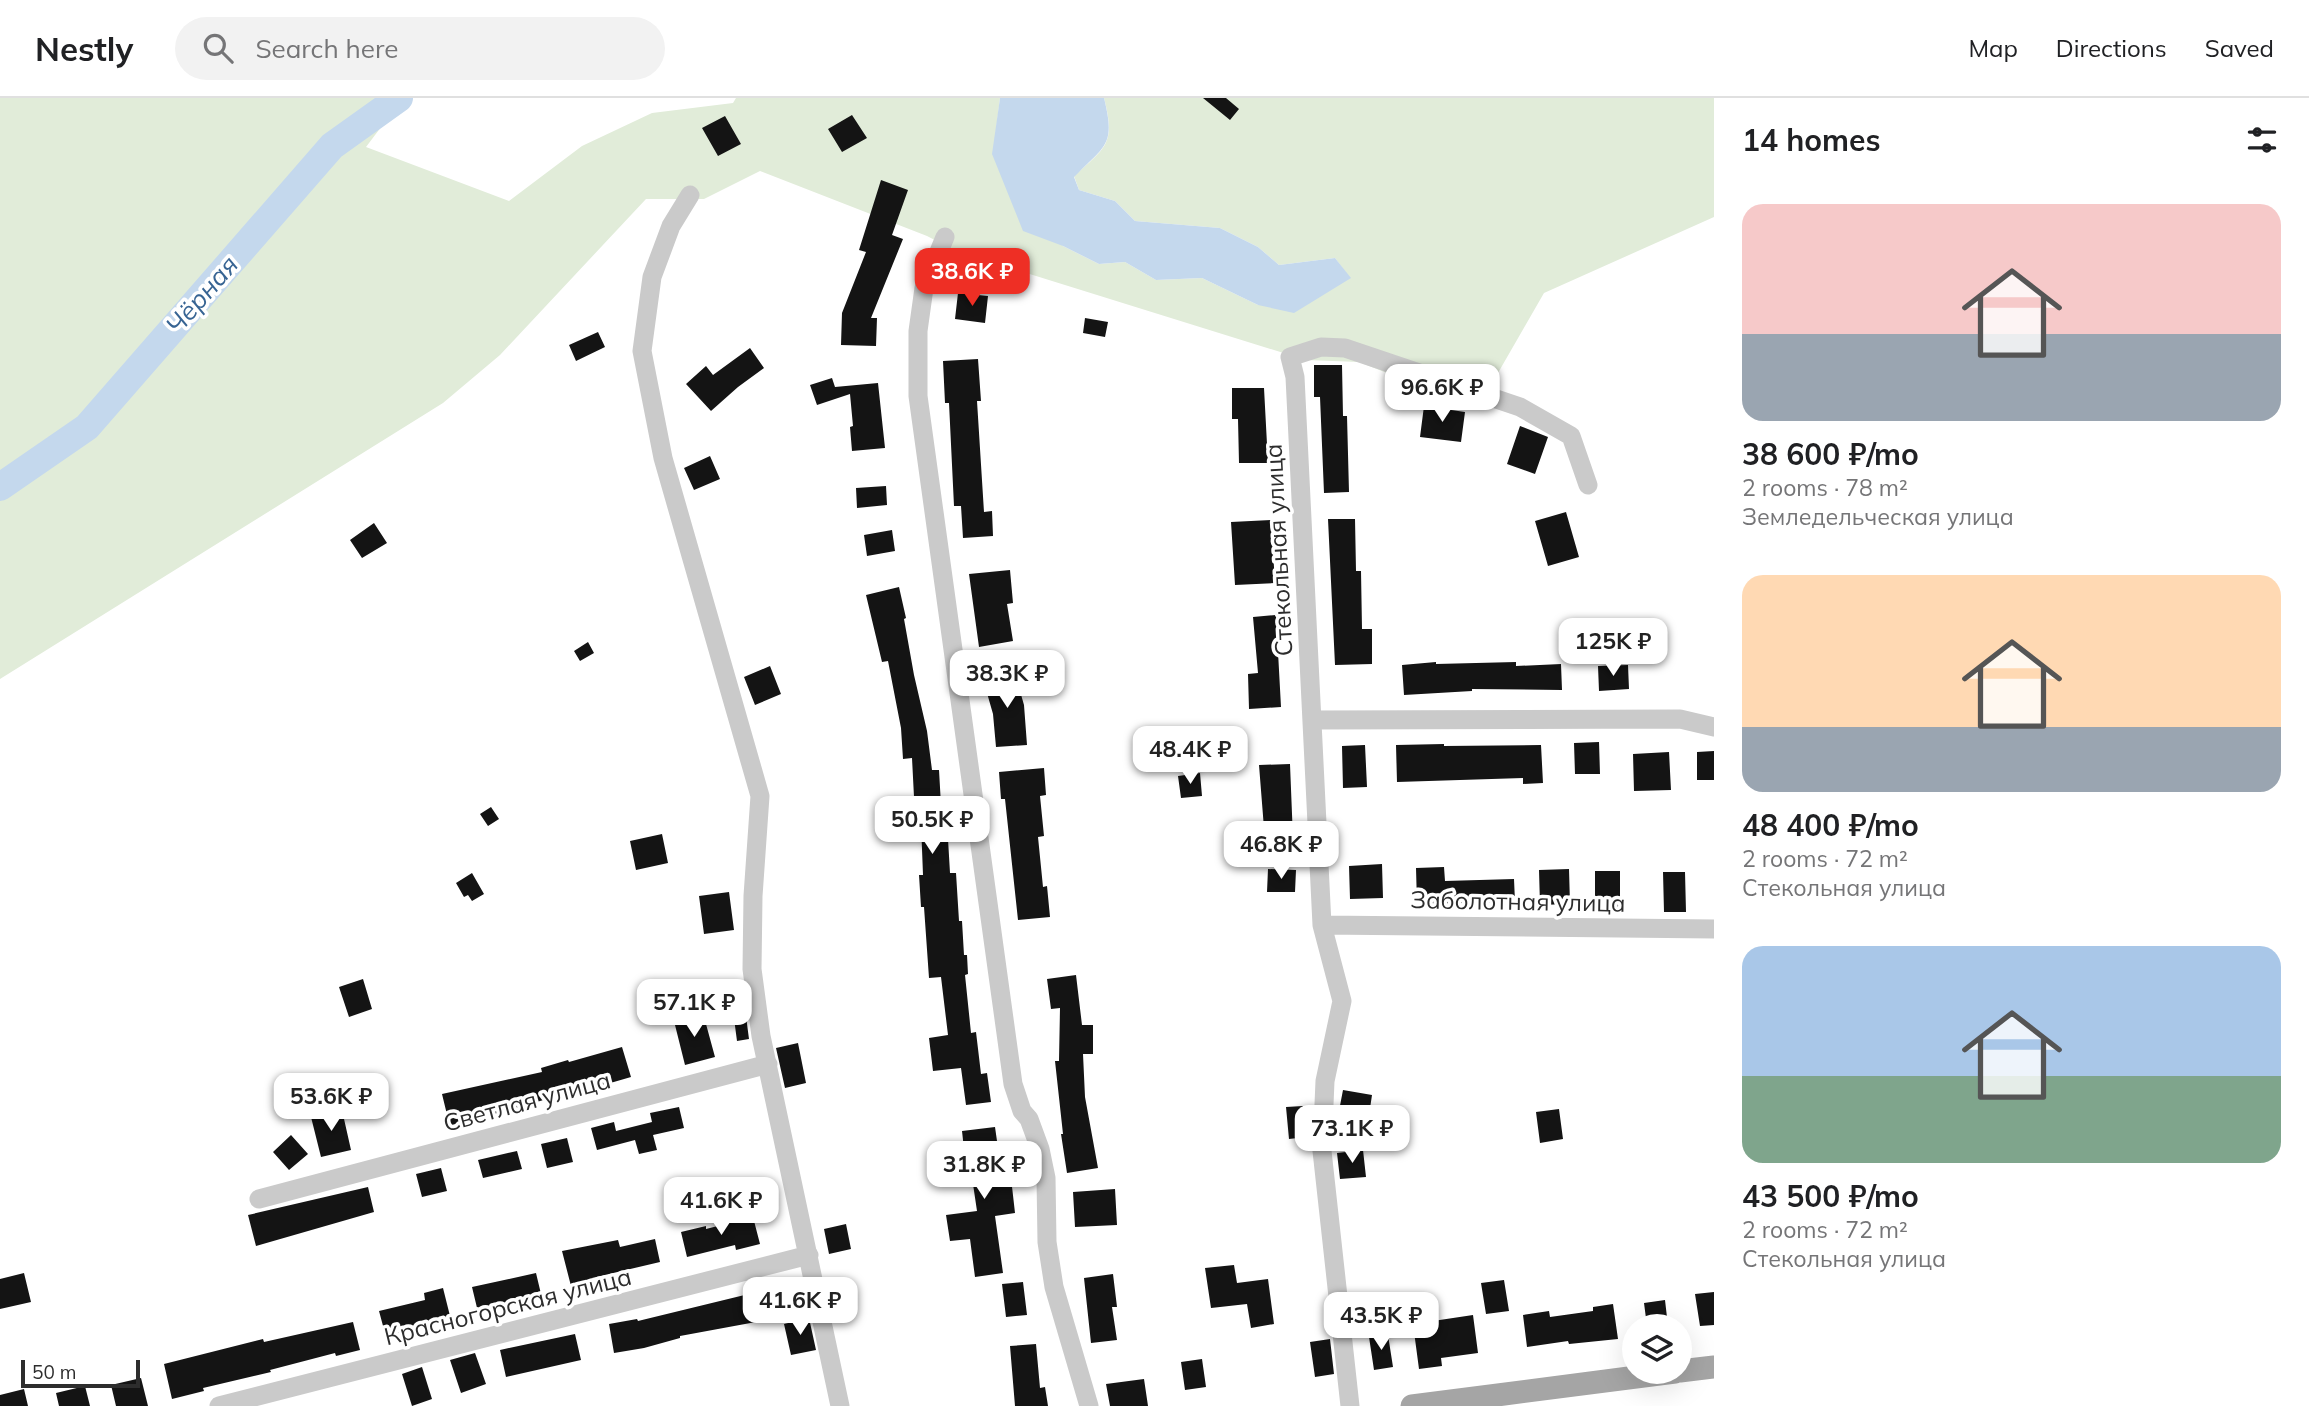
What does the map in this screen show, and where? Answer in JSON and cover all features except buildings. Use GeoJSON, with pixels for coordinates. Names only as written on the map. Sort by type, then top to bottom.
{"type":"FeatureCollection","features":[{"type":"Feature","properties":{"kind":"main road"},"geometry":{"type":"LineString","coordinates":[[1692,1370],[1714,1367]]}},
{"type":"Feature","properties":{"kind":"main road"},"geometry":{"type":"LineString","coordinates":[[1412,1406],[1622,1379]]}},
{"type":"Feature","properties":{"kind":"street"},"geometry":{"type":"LineString","coordinates":[[690,195],[671,226],[652,277],[642,351],[663,458],[760,796],[753,896],[752,969],[768,1064],[840,1406]]}},
{"type":"Feature","properties":{"kind":"street"},"geometry":{"type":"LineString","coordinates":[[945,237],[923,288],[918,331],[918,396],[1013,1084],[1040,1149],[1046,1178],[1047,1242],[1054,1287],[1089,1406]]}},
{"type":"Feature","properties":{"kind":"street","name":"Стекольная улица"},"geometry":{"type":"LineString","coordinates":[[1350,1406],[1322,1152],[1325,1080],[1342,1001],[1322,925],[1295,377],[1290,357],[1321,347],[1345,348],[1520,407],[1571,436],[1588,485]]}},
{"type":"Feature","properties":{"kind":"street"},"geometry":{"type":"LineString","coordinates":[[1312,720],[1680,719],[1714,727]]}},
{"type":"Feature","properties":{"kind":"street","name":"Заболотная улица"},"geometry":{"type":"LineString","coordinates":[[1322,925],[1714,929]]}},
{"type":"Feature","properties":{"kind":"street","name":"Светлая улица"},"geometry":{"type":"LineString","coordinates":[[259,1199],[768,1064]]}},
{"type":"Feature","properties":{"kind":"street","name":"Красногорская улица"},"geometry":{"type":"LineString","coordinates":[[219,1406],[809,1255]]}},
{"type":"Feature","properties":{"kind":"green space"},"geometry":{"type":"Polygon","coordinates":[[[0,98],[403,98],[366,147],[509,201],[582,146],[652,113],[733,103],[736,98],[1000,98],[993,154],[1063,246],[1099,264],[1125,262],[1156,280],[1202,278],[1258,305],[1350,278],[1335,258],[1279,265],[1258,247],[1220,228],[1135,221],[1115,201],[1079,190],[1074,176],[1106,143],[1109,126],[1104,98],[1714,98],[1714,217],[1544,293],[1483,399],[1430,390],[1359,362],[1306,360],[956,251],[927,236],[760,171],[704,199],[646,199],[500,355],[443,403],[0,679],[0,98]]]}},
{"type":"Feature","properties":{"kind":"water"},"geometry":{"type":"Polygon","coordinates":[[[1000,98],[1104,98],[1108,136],[1100,151],[1074,177],[1079,190],[1115,201],[1135,221],[1220,228],[1258,247],[1279,265],[1335,258],[1351,278],[1294,313],[1258,305],[1202,278],[1156,280],[1125,262],[1099,264],[1063,246],[1023,231],[992,154],[1000,98]]]}},
{"type":"Feature","properties":{"kind":"waterway","name":"Чёрная"},"geometry":{"type":"LineString","coordinates":[[0,487],[87,427],[332,146],[399,98]]}}]}
